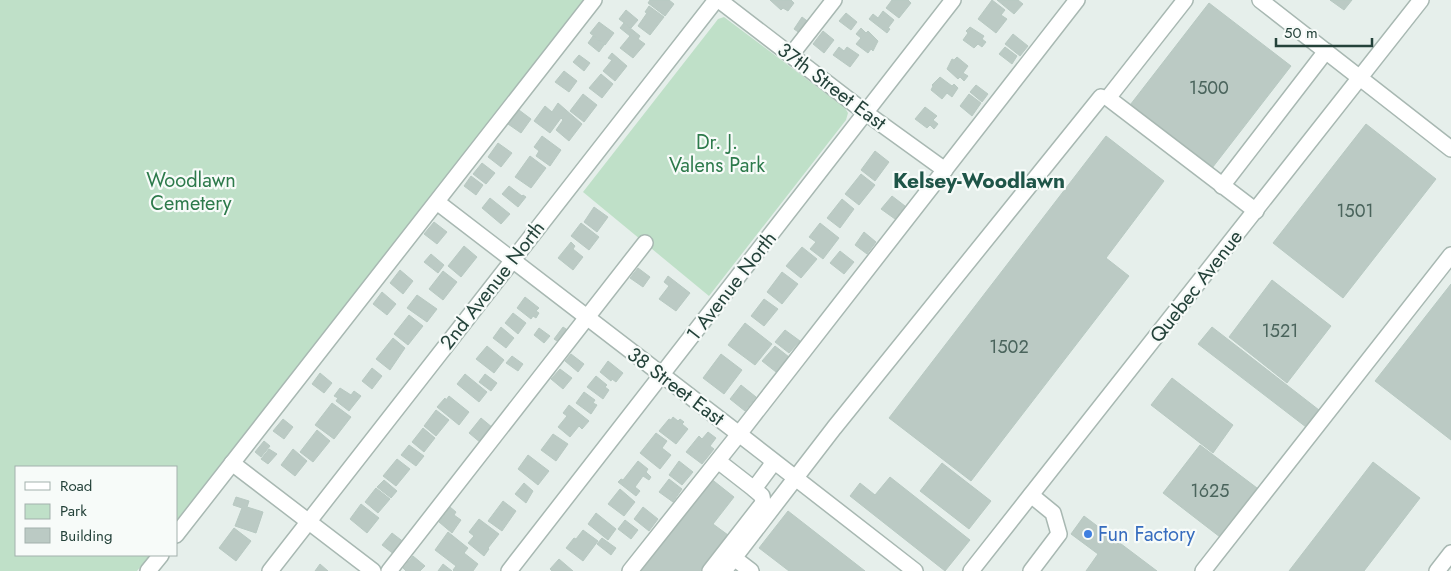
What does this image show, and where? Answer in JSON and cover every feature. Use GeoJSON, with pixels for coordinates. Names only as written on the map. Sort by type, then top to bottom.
{"type":"FeatureCollection","features":[{"type":"Feature","properties":{"kind":"street"},"geometry":{"type":"LineString","coordinates":[[178,532],[594,0]]}},
{"type":"Feature","properties":{"kind":"street","name":"37th Street East"},"geometry":{"type":"LineString","coordinates":[[717,0],[866,113],[946,170]]}},
{"type":"Feature","properties":{"kind":"street","name":"2nd Avenue North"},"geometry":{"type":"LineString","coordinates":[[270,571],[717,0]]}},
{"type":"Feature","properties":{"kind":"street"},"geometry":{"type":"LineString","coordinates":[[791,55],[834,0]]}},
{"type":"Feature","properties":{"kind":"street","name":"1 Avenue North"},"geometry":{"type":"LineString","coordinates":[[509,571],[953,0]]}},
{"type":"Feature","properties":{"kind":"street"},"geometry":{"type":"LineString","coordinates":[[630,571],[946,170],[1077,0]]}},
{"type":"Feature","properties":{"kind":"street"},"geometry":{"type":"LineString","coordinates":[[1185,0],[1108,98],[1256,211]]}},
{"type":"Feature","properties":{"kind":"street"},"geometry":{"type":"LineString","coordinates":[[1260,0],[1451,149]]}},
{"type":"Feature","properties":{"kind":"street","name":"Quebec Avenue"},"geometry":{"type":"LineString","coordinates":[[971,571],[1421,0]]}},
{"type":"Feature","properties":{"kind":"street"},"geometry":{"type":"LineString","coordinates":[[1222,186],[1326,51]]}},
{"type":"Feature","properties":{"kind":"street"},"geometry":{"type":"LineString","coordinates":[[724,571],[794,478],[1101,97]]}},
{"type":"Feature","properties":{"kind":"street","name":"38 Street East"},"geometry":{"type":"LineString","coordinates":[[437,202],[914,571]]}},
{"type":"Feature","properties":{"kind":"street"},"geometry":{"type":"LineString","coordinates":[[389,571],[645,243]]}},
{"type":"Feature","properties":{"kind":"street"},"geometry":{"type":"LineString","coordinates":[[1203,571],[1451,254]]}},
{"type":"Feature","properties":{"kind":"street"},"geometry":{"type":"LineString","coordinates":[[710,571],[763,503],[762,496],[718,461]]}},
{"type":"Feature","properties":{"kind":"street"},"geometry":{"type":"LineString","coordinates":[[754,489],[774,462]]}},
{"type":"Feature","properties":{"kind":"street"},"geometry":{"type":"LineString","coordinates":[[232,463],[373,571]]}},
{"type":"Feature","properties":{"kind":"street"},"geometry":{"type":"LineString","coordinates":[[1030,571],[1059,534],[1053,513],[1031,495]]}},
{"type":"Feature","properties":{"kind":"street"},"geometry":{"type":"LineString","coordinates":[[1437,571],[1451,553]]}},
{"type":"Feature","properties":{"kind":"street"},"geometry":{"type":"LineString","coordinates":[[148,571],[160,556]]}},
{"type":"Feature","properties":{"kind":"street"},"geometry":{"type":"LineString","coordinates":[[734,558],[750,571]]}},
{"type":"Feature","properties":{"kind":"green space","name":"Woodlawn Cemetery"},"geometry":{"type":"Polygon","coordinates":[[[0,0],[585,0],[178,518],[178,466],[15,466],[15,556],[149,556],[137,571],[0,571],[0,0]]]}},
{"type":"Feature","properties":{"kind":"green space","name":"Dr. J. Valens Park"},"geometry":{"type":"Polygon","coordinates":[[[724,17],[845,108],[848,113],[846,120],[709,296],[583,192],[718,19],[724,17]]]}},
{"type":"Feature","properties":{"kind":"building"},"geometry":{"type":"Polygon","coordinates":[[[650,0],[669,0],[674,4],[665,16],[648,3],[650,0]]]}},
{"type":"Feature","properties":{"kind":"building"},"geometry":{"type":"Polygon","coordinates":[[[770,0],[791,0],[794,3],[788,11],[783,8],[781,10],[770,0]]]}},
{"type":"Feature","properties":{"kind":"building"},"geometry":{"type":"Polygon","coordinates":[[[892,0],[908,0],[911,3],[899,18],[886,8],[892,0]]]}},
{"type":"Feature","properties":{"kind":"building"},"geometry":{"type":"Polygon","coordinates":[[[992,0],[1005,10],[1001,15],[1007,19],[996,33],[978,19],[992,0]]]}},
{"type":"Feature","properties":{"kind":"building"},"geometry":{"type":"Polygon","coordinates":[[[997,0],[1018,0],[1023,4],[1014,14],[997,0]]]}},
{"type":"Feature","properties":{"kind":"building"},"geometry":{"type":"Polygon","coordinates":[[[1330,0],[1352,0],[1344,10],[1330,0]]]}},
{"type":"Feature","properties":{"kind":"building"},"geometry":{"type":"Polygon","coordinates":[[[1209,3],[1291,66],[1209,172],[1127,109],[1209,3]]]}},
{"type":"Feature","properties":{"kind":"building"},"geometry":{"type":"Polygon","coordinates":[[[649,6],[664,17],[650,35],[638,26],[647,13],[645,12],[649,6]]]}},
{"type":"Feature","properties":{"kind":"building"},"geometry":{"type":"Polygon","coordinates":[[[626,10],[638,20],[631,28],[619,19],[626,10]]]}},
{"type":"Feature","properties":{"kind":"building"},"geometry":{"type":"Polygon","coordinates":[[[883,11],[894,20],[887,33],[869,19],[873,14],[878,18],[883,11]]]}},
{"type":"Feature","properties":{"kind":"building"},"geometry":{"type":"Polygon","coordinates":[[[846,13],[857,22],[851,30],[839,21],[846,13]]]}},
{"type":"Feature","properties":{"kind":"building"},"geometry":{"type":"Polygon","coordinates":[[[802,17],[810,23],[801,34],[794,29],[802,17]]]}},
{"type":"Feature","properties":{"kind":"building"},"geometry":{"type":"Polygon","coordinates":[[[599,22],[614,33],[605,45],[590,33],[599,22]]]}},
{"type":"Feature","properties":{"kind":"building"},"geometry":{"type":"Polygon","coordinates":[[[624,23],[640,36],[638,39],[645,44],[633,58],[620,48],[630,36],[620,28],[624,23]]]}},
{"type":"Feature","properties":{"kind":"building"},"geometry":{"type":"Polygon","coordinates":[[[970,27],[984,36],[982,39],[986,42],[982,47],[978,44],[974,48],[963,40],[968,33],[966,31],[970,27]]]}},
{"type":"Feature","properties":{"kind":"building"},"geometry":{"type":"Polygon","coordinates":[[[861,28],[866,33],[868,31],[878,41],[873,51],[871,49],[868,53],[856,44],[861,38],[856,34],[861,28]]]}},
{"type":"Feature","properties":{"kind":"building"},"geometry":{"type":"Polygon","coordinates":[[[823,31],[834,40],[824,53],[813,44],[823,31]]]}},
{"type":"Feature","properties":{"kind":"building"},"geometry":{"type":"Polygon","coordinates":[[[1013,34],[1028,46],[1020,56],[1005,44],[1013,34]]]}},
{"type":"Feature","properties":{"kind":"building"},"geometry":{"type":"Polygon","coordinates":[[[593,36],[604,45],[599,52],[588,43],[593,36]]]}},
{"type":"Feature","properties":{"kind":"building"},"geometry":{"type":"Polygon","coordinates":[[[839,47],[844,51],[847,47],[859,55],[850,67],[833,55],[839,47]]]}},
{"type":"Feature","properties":{"kind":"building"},"geometry":{"type":"Polygon","coordinates":[[[1005,47],[1017,56],[1012,64],[999,54],[1005,47]]]}},
{"type":"Feature","properties":{"kind":"building"},"geometry":{"type":"Polygon","coordinates":[[[612,53],[627,66],[615,81],[603,71],[612,60],[608,58],[612,53]]]}},
{"type":"Feature","properties":{"kind":"building"},"geometry":{"type":"Polygon","coordinates":[[[579,55],[590,63],[584,71],[573,62],[579,55]]]}},
{"type":"Feature","properties":{"kind":"building"},"geometry":{"type":"Polygon","coordinates":[[[957,57],[968,66],[963,73],[968,76],[964,81],[960,77],[958,79],[947,69],[952,59],[954,60],[957,57]]]}},
{"type":"Feature","properties":{"kind":"building"},"geometry":{"type":"Polygon","coordinates":[[[564,71],[577,81],[569,92],[555,82],[564,71]]]}},
{"type":"Feature","properties":{"kind":"building"},"geometry":{"type":"Polygon","coordinates":[[[601,74],[613,84],[602,98],[589,88],[601,74]]]}},
{"type":"Feature","properties":{"kind":"building"},"geometry":{"type":"Polygon","coordinates":[[[940,77],[958,88],[952,97],[947,93],[942,99],[931,90],[932,85],[940,77]]]}},
{"type":"Feature","properties":{"kind":"building"},"geometry":{"type":"Polygon","coordinates":[[[976,85],[988,94],[982,102],[970,92],[976,85]]]}},
{"type":"Feature","properties":{"kind":"building"},"geometry":{"type":"Polygon","coordinates":[[[583,94],[597,105],[584,122],[570,111],[583,94]]]}},
{"type":"Feature","properties":{"kind":"building"},"geometry":{"type":"Polygon","coordinates":[[[969,94],[981,103],[972,116],[960,106],[969,94]]]}},
{"type":"Feature","properties":{"kind":"building"},"geometry":{"type":"Polygon","coordinates":[[[558,103],[582,124],[569,141],[556,130],[563,120],[561,118],[550,133],[534,121],[545,106],[552,112],[558,103]]]}},
{"type":"Feature","properties":{"kind":"building"},"geometry":{"type":"Polygon","coordinates":[[[925,107],[937,116],[933,120],[938,124],[934,129],[930,125],[927,128],[915,119],[925,107]]]}},
{"type":"Feature","properties":{"kind":"building"},"geometry":{"type":"Polygon","coordinates":[[[519,110],[531,119],[521,133],[508,124],[519,110]]]}},
{"type":"Feature","properties":{"kind":"building"},"geometry":{"type":"Polygon","coordinates":[[[1366,124],[1436,179],[1343,298],[1273,243],[1366,124]]]}},
{"type":"Feature","properties":{"kind":"building"},"geometry":{"type":"Polygon","coordinates":[[[542,136],[561,150],[550,166],[536,156],[539,151],[534,147],[542,136]]]}},
{"type":"Feature","properties":{"kind":"building"},"geometry":{"type":"Polygon","coordinates":[[[1106,136],[1164,181],[1106,258],[1129,276],[971,481],[889,418],[1106,136]]]}},
{"type":"Feature","properties":{"kind":"building"},"geometry":{"type":"Polygon","coordinates":[[[498,143],[512,153],[501,167],[488,157],[498,143]]]}},
{"type":"Feature","properties":{"kind":"building"},"geometry":{"type":"Polygon","coordinates":[[[875,151],[889,162],[875,181],[861,170],[875,151]]]}},
{"type":"Feature","properties":{"kind":"building"},"geometry":{"type":"Polygon","coordinates":[[[530,156],[546,168],[531,188],[515,177],[530,156]]]}},
{"type":"Feature","properties":{"kind":"building"},"geometry":{"type":"Polygon","coordinates":[[[482,163],[495,173],[486,184],[473,174],[482,163]]]}},
{"type":"Feature","properties":{"kind":"building"},"geometry":{"type":"Polygon","coordinates":[[[861,174],[875,185],[859,205],[845,194],[861,174]]]}},
{"type":"Feature","properties":{"kind":"building"},"geometry":{"type":"Polygon","coordinates":[[[471,176],[483,185],[476,195],[464,186],[471,176]]]}},
{"type":"Feature","properties":{"kind":"building"},"geometry":{"type":"Polygon","coordinates":[[[509,186],[526,197],[518,207],[502,194],[509,186]]]}},
{"type":"Feature","properties":{"kind":"building"},"geometry":{"type":"Polygon","coordinates":[[[892,196],[905,206],[895,219],[881,209],[892,196]]]}},
{"type":"Feature","properties":{"kind":"building"},"geometry":{"type":"Polygon","coordinates":[[[490,198],[510,214],[501,224],[482,208],[490,198]]]}},
{"type":"Feature","properties":{"kind":"building"},"geometry":{"type":"Polygon","coordinates":[[[842,199],[854,209],[840,228],[827,218],[842,199]]]}},
{"type":"Feature","properties":{"kind":"building"},"geometry":{"type":"Polygon","coordinates":[[[594,207],[608,217],[597,232],[584,222],[594,207]]]}},
{"type":"Feature","properties":{"kind":"building"},"geometry":{"type":"Polygon","coordinates":[[[434,222],[447,232],[437,244],[424,234],[434,222]]]}},
{"type":"Feature","properties":{"kind":"building"},"geometry":{"type":"Polygon","coordinates":[[[581,223],[599,237],[589,250],[571,236],[581,223]]]}},
{"type":"Feature","properties":{"kind":"building"},"geometry":{"type":"Polygon","coordinates":[[[820,223],[839,238],[823,259],[810,249],[816,242],[809,237],[820,223]]]}},
{"type":"Feature","properties":{"kind":"building"},"geometry":{"type":"Polygon","coordinates":[[[864,232],[876,242],[867,254],[855,245],[864,232]]]}},
{"type":"Feature","properties":{"kind":"building"},"geometry":{"type":"Polygon","coordinates":[[[571,242],[575,246],[573,249],[583,257],[573,270],[558,258],[571,242]]]}},
{"type":"Feature","properties":{"kind":"building"},"geometry":{"type":"Polygon","coordinates":[[[464,246],[477,257],[461,277],[448,266],[464,246]]]}},
{"type":"Feature","properties":{"kind":"building"},"geometry":{"type":"Polygon","coordinates":[[[802,247],[817,259],[801,278],[786,266],[802,247]]]}},
{"type":"Feature","properties":{"kind":"building"},"geometry":{"type":"Polygon","coordinates":[[[840,251],[854,262],[844,274],[830,263],[840,251]]]}},
{"type":"Feature","properties":{"kind":"building"},"geometry":{"type":"Polygon","coordinates":[[[431,254],[444,265],[438,273],[424,262],[431,254]]]}},
{"type":"Feature","properties":{"kind":"building"},"geometry":{"type":"Polygon","coordinates":[[[638,268],[650,277],[643,287],[630,278],[638,268]]]}},
{"type":"Feature","properties":{"kind":"building"},"geometry":{"type":"Polygon","coordinates":[[[400,270],[413,281],[403,294],[390,283],[400,270]]]}},
{"type":"Feature","properties":{"kind":"building"},"geometry":{"type":"Polygon","coordinates":[[[443,271],[457,282],[443,300],[429,289],[443,271]]]}},
{"type":"Feature","properties":{"kind":"building"},"geometry":{"type":"Polygon","coordinates":[[[782,272],[798,284],[782,304],[767,292],[782,272]]]}},
{"type":"Feature","properties":{"kind":"building"},"geometry":{"type":"Polygon","coordinates":[[[668,276],[690,293],[676,311],[659,299],[669,286],[664,282],[668,276]]]}},
{"type":"Feature","properties":{"kind":"building"},"geometry":{"type":"Polygon","coordinates":[[[1272,280],[1331,326],[1287,383],[1229,337],[1272,280]]]}},
{"type":"Feature","properties":{"kind":"building"},"geometry":{"type":"Polygon","coordinates":[[[1451,284],[1451,440],[1375,381],[1451,284]]]}},
{"type":"Feature","properties":{"kind":"building"},"geometry":{"type":"Polygon","coordinates":[[[382,292],[396,304],[387,315],[373,304],[382,292]]]}},
{"type":"Feature","properties":{"kind":"building"},"geometry":{"type":"Polygon","coordinates":[[[417,295],[437,309],[427,322],[407,308],[417,295]]]}},
{"type":"Feature","properties":{"kind":"building"},"geometry":{"type":"Polygon","coordinates":[[[525,297],[539,308],[536,311],[539,313],[536,318],[533,316],[531,319],[517,308],[525,297]]]}},
{"type":"Feature","properties":{"kind":"building"},"geometry":{"type":"Polygon","coordinates":[[[764,299],[778,309],[764,326],[751,316],[764,299]]]}},
{"type":"Feature","properties":{"kind":"building"},"geometry":{"type":"Polygon","coordinates":[[[513,313],[526,323],[518,334],[505,323],[513,313]]]}},
{"type":"Feature","properties":{"kind":"building"},"geometry":{"type":"Polygon","coordinates":[[[409,315],[423,326],[408,345],[394,334],[409,315]]]}},
{"type":"Feature","properties":{"kind":"building"},"geometry":{"type":"Polygon","coordinates":[[[745,323],[772,344],[755,365],[728,345],[745,323]]]}},
{"type":"Feature","properties":{"kind":"building"},"geometry":{"type":"Polygon","coordinates":[[[501,327],[514,338],[506,348],[493,338],[501,327]]]}},
{"type":"Feature","properties":{"kind":"building"},"geometry":{"type":"Polygon","coordinates":[[[563,327],[569,331],[560,343],[554,339],[563,327]]]}},
{"type":"Feature","properties":{"kind":"building"},"geometry":{"type":"Polygon","coordinates":[[[1212,327],[1319,410],[1306,427],[1198,344],[1212,327]]]}},
{"type":"Feature","properties":{"kind":"building"},"geometry":{"type":"Polygon","coordinates":[[[539,328],[550,336],[544,343],[534,335],[539,328]]]}},
{"type":"Feature","properties":{"kind":"building"},"geometry":{"type":"Polygon","coordinates":[[[785,330],[800,341],[789,353],[775,342],[785,330]]]}},
{"type":"Feature","properties":{"kind":"building"},"geometry":{"type":"Polygon","coordinates":[[[393,338],[405,348],[390,370],[376,359],[393,338]]]}},
{"type":"Feature","properties":{"kind":"building"},"geometry":{"type":"Polygon","coordinates":[[[487,346],[504,360],[494,373],[476,359],[487,346]]]}},
{"type":"Feature","properties":{"kind":"building"},"geometry":{"type":"Polygon","coordinates":[[[775,346],[789,357],[776,372],[762,361],[775,346]]]}},
{"type":"Feature","properties":{"kind":"building"},"geometry":{"type":"Polygon","coordinates":[[[571,354],[584,364],[578,372],[565,361],[571,354]]]}},
{"type":"Feature","properties":{"kind":"building"},"geometry":{"type":"Polygon","coordinates":[[[721,354],[742,370],[724,394],[703,378],[721,354]]]}},
{"type":"Feature","properties":{"kind":"building"},"geometry":{"type":"Polygon","coordinates":[[[512,356],[523,364],[518,371],[506,363],[512,356]]]}},
{"type":"Feature","properties":{"kind":"building"},"geometry":{"type":"Polygon","coordinates":[[[608,361],[623,373],[616,382],[612,379],[611,381],[600,372],[608,361]]]}},
{"type":"Feature","properties":{"kind":"building"},"geometry":{"type":"Polygon","coordinates":[[[372,368],[382,376],[372,389],[362,381],[372,368]]]}},
{"type":"Feature","properties":{"kind":"building"},"geometry":{"type":"Polygon","coordinates":[[[560,369],[572,378],[563,389],[551,379],[560,369]]]}},
{"type":"Feature","properties":{"kind":"building"},"geometry":{"type":"Polygon","coordinates":[[[320,373],[332,383],[324,393],[312,384],[320,373]]]}},
{"type":"Feature","properties":{"kind":"building"},"geometry":{"type":"Polygon","coordinates":[[[465,374],[487,392],[479,402],[457,384],[465,374]]]}},
{"type":"Feature","properties":{"kind":"building"},"geometry":{"type":"Polygon","coordinates":[[[485,374],[497,383],[491,391],[479,382],[485,374]]]}},
{"type":"Feature","properties":{"kind":"building"},"geometry":{"type":"Polygon","coordinates":[[[596,376],[607,385],[605,387],[609,390],[603,399],[587,387],[596,376]]]}},
{"type":"Feature","properties":{"kind":"building"},"geometry":{"type":"Polygon","coordinates":[[[1172,378],[1233,425],[1213,453],[1151,405],[1172,378]]]}},
{"type":"Feature","properties":{"kind":"building"},"geometry":{"type":"Polygon","coordinates":[[[741,385],[756,397],[745,411],[730,399],[741,385]]]}},
{"type":"Feature","properties":{"kind":"building"},"geometry":{"type":"Polygon","coordinates":[[[340,388],[351,395],[354,391],[361,396],[349,411],[336,401],[338,398],[334,396],[340,388]]]}},
{"type":"Feature","properties":{"kind":"building"},"geometry":{"type":"Polygon","coordinates":[[[584,392],[595,400],[593,403],[597,405],[591,414],[576,403],[584,392]]]}},
{"type":"Feature","properties":{"kind":"building"},"geometry":{"type":"Polygon","coordinates":[[[449,396],[469,412],[459,425],[437,407],[449,396]]]}},
{"type":"Feature","properties":{"kind":"building"},"geometry":{"type":"Polygon","coordinates":[[[332,403],[351,417],[334,439],[315,425],[332,403]]]}},
{"type":"Feature","properties":{"kind":"building"},"geometry":{"type":"Polygon","coordinates":[[[569,405],[589,421],[582,429],[579,426],[570,437],[558,427],[567,416],[563,413],[569,405]]]}},
{"type":"Feature","properties":{"kind":"building"},"geometry":{"type":"Polygon","coordinates":[[[436,410],[449,420],[436,436],[424,426],[436,410]]]}},
{"type":"Feature","properties":{"kind":"building"},"geometry":{"type":"Polygon","coordinates":[[[673,417],[678,421],[680,419],[684,422],[682,424],[688,429],[676,444],[659,431],[673,417]]]}},
{"type":"Feature","properties":{"kind":"building"},"geometry":{"type":"Polygon","coordinates":[[[481,418],[493,428],[481,443],[469,433],[481,418]]]}},
{"type":"Feature","properties":{"kind":"building"},"geometry":{"type":"Polygon","coordinates":[[[283,419],[293,427],[284,439],[273,431],[283,419]]]}},
{"type":"Feature","properties":{"kind":"building"},"geometry":{"type":"Polygon","coordinates":[[[423,428],[435,438],[424,452],[412,442],[423,428]]]}},
{"type":"Feature","properties":{"kind":"building"},"geometry":{"type":"Polygon","coordinates":[[[317,430],[330,441],[313,462],[300,452],[317,430]]]}},
{"type":"Feature","properties":{"kind":"building"},"geometry":{"type":"Polygon","coordinates":[[[708,432],[716,438],[710,446],[714,449],[702,464],[686,452],[699,436],[702,439],[708,432]]]}},
{"type":"Feature","properties":{"kind":"building"},"geometry":{"type":"Polygon","coordinates":[[[656,433],[667,441],[662,448],[671,455],[660,469],[640,453],[656,433]]]}},
{"type":"Feature","properties":{"kind":"building"},"geometry":{"type":"Polygon","coordinates":[[[553,434],[568,444],[556,461],[541,450],[553,434]]]}},
{"type":"Feature","properties":{"kind":"building"},"geometry":{"type":"Polygon","coordinates":[[[264,441],[270,446],[261,457],[255,452],[264,441]]]}},
{"type":"Feature","properties":{"kind":"building"},"geometry":{"type":"Polygon","coordinates":[[[409,445],[424,456],[416,466],[401,455],[409,445]]]}},
{"type":"Feature","properties":{"kind":"building"},"geometry":{"type":"Polygon","coordinates":[[[1200,445],[1257,488],[1220,537],[1163,493],[1200,445]]]}},
{"type":"Feature","properties":{"kind":"building"},"geometry":{"type":"Polygon","coordinates":[[[269,449],[277,454],[268,464],[261,459],[269,449]]]}},
{"type":"Feature","properties":{"kind":"building"},"geometry":{"type":"Polygon","coordinates":[[[293,449],[307,461],[295,476],[281,465],[293,449]]]}},
{"type":"Feature","properties":{"kind":"building"},"geometry":{"type":"Polygon","coordinates":[[[528,455],[549,471],[538,485],[518,469],[528,455]]]}},
{"type":"Feature","properties":{"kind":"building"},"geometry":{"type":"Polygon","coordinates":[[[397,459],[410,469],[396,486],[383,476],[397,459]]]}},
{"type":"Feature","properties":{"kind":"building"},"geometry":{"type":"Polygon","coordinates":[[[638,461],[648,469],[646,472],[651,477],[649,480],[643,476],[635,487],[640,491],[636,496],[618,482],[621,479],[623,480],[638,461]]]}},
{"type":"Feature","properties":{"kind":"building"},"geometry":{"type":"Polygon","coordinates":[[[679,461],[693,472],[682,485],[669,475],[679,461]]]}},
{"type":"Feature","properties":{"kind":"building"},"geometry":{"type":"Polygon","coordinates":[[[1373,462],[1420,498],[1364,571],[1289,571],[1373,462]]]}},
{"type":"Feature","properties":{"kind":"building"},"geometry":{"type":"Polygon","coordinates":[[[942,463],[991,501],[969,529],[920,491],[942,463]]]}},
{"type":"Feature","properties":{"kind":"building"},"geometry":{"type":"Polygon","coordinates":[[[890,477],[970,540],[945,571],[850,496],[860,483],[875,495],[890,477]]]}},
{"type":"Feature","properties":{"kind":"building"},"geometry":{"type":"Polygon","coordinates":[[[710,478],[734,497],[713,524],[728,535],[700,571],[637,571],[710,478]]]}},
{"type":"Feature","properties":{"kind":"building"},"geometry":{"type":"Polygon","coordinates":[[[669,479],[682,489],[673,502],[659,492],[669,479]]]}},
{"type":"Feature","properties":{"kind":"building"},"geometry":{"type":"Polygon","coordinates":[[[384,480],[397,491],[391,498],[377,487],[384,480]]]}},
{"type":"Feature","properties":{"kind":"building"},"geometry":{"type":"Polygon","coordinates":[[[524,483],[533,491],[526,503],[515,494],[524,483]]]}},
{"type":"Feature","properties":{"kind":"building"},"geometry":{"type":"Polygon","coordinates":[[[376,488],[390,499],[378,513],[365,502],[376,488]]]}},
{"type":"Feature","properties":{"kind":"building"},"geometry":{"type":"Polygon","coordinates":[[[620,489],[635,502],[624,516],[608,504],[620,489]]]}},
{"type":"Feature","properties":{"kind":"building"},"geometry":{"type":"Polygon","coordinates":[[[236,497],[249,501],[247,507],[263,512],[256,533],[235,526],[242,508],[233,505],[236,497]]]}},
{"type":"Feature","properties":{"kind":"building"},"geometry":{"type":"Polygon","coordinates":[[[503,501],[516,511],[502,531],[488,521],[503,501]]]}},
{"type":"Feature","properties":{"kind":"building"},"geometry":{"type":"Polygon","coordinates":[[[361,504],[379,518],[367,533],[350,519],[361,504]]]}},
{"type":"Feature","properties":{"kind":"building"},"geometry":{"type":"Polygon","coordinates":[[[450,507],[456,512],[454,515],[461,520],[452,533],[439,522],[450,507]]]}},
{"type":"Feature","properties":{"kind":"building"},"geometry":{"type":"Polygon","coordinates":[[[643,507],[658,519],[649,531],[634,519],[643,507]]]}},
{"type":"Feature","properties":{"kind":"building"},"geometry":{"type":"Polygon","coordinates":[[[788,511],[865,571],[789,571],[759,548],[788,511]]]}},
{"type":"Feature","properties":{"kind":"building"},"geometry":{"type":"Polygon","coordinates":[[[596,513],[616,529],[608,540],[588,524],[596,513]]]}},
{"type":"Feature","properties":{"kind":"building"},"geometry":{"type":"Polygon","coordinates":[[[1084,516],[1157,571],[1086,571],[1098,554],[1071,534],[1084,516]]]}},
{"type":"Feature","properties":{"kind":"building"},"geometry":{"type":"Polygon","coordinates":[[[479,519],[499,534],[484,556],[468,543],[474,536],[469,532],[479,519]]]}},
{"type":"Feature","properties":{"kind":"building"},"geometry":{"type":"Polygon","coordinates":[[[625,520],[638,530],[631,539],[618,529],[625,520]]]}},
{"type":"Feature","properties":{"kind":"building"},"geometry":{"type":"Polygon","coordinates":[[[234,528],[251,541],[236,561],[219,548],[234,528]]]}},
{"type":"Feature","properties":{"kind":"building"},"geometry":{"type":"Polygon","coordinates":[[[583,530],[598,541],[583,561],[566,548],[583,530]]]}},
{"type":"Feature","properties":{"kind":"building"},"geometry":{"type":"Polygon","coordinates":[[[448,532],[468,548],[464,553],[478,564],[473,571],[454,571],[456,566],[435,550],[448,532]]]}},
{"type":"Feature","properties":{"kind":"building"},"geometry":{"type":"Polygon","coordinates":[[[392,533],[405,543],[395,555],[382,545],[392,533]]]}},
{"type":"Feature","properties":{"kind":"building"},"geometry":{"type":"Polygon","coordinates":[[[602,538],[616,548],[611,555],[597,544],[602,538]]]}},
{"type":"Feature","properties":{"kind":"building"},"geometry":{"type":"Polygon","coordinates":[[[413,556],[425,566],[420,571],[406,571],[403,568],[413,556]]]}},
{"type":"Feature","properties":{"kind":"building"},"geometry":{"type":"Polygon","coordinates":[[[559,559],[573,571],[552,571],[550,569],[559,559]]]}},
{"type":"Feature","properties":{"kind":"building"},"geometry":{"type":"Polygon","coordinates":[[[320,564],[328,571],[315,571],[320,564]]]}},
{"type":"Feature","properties":{"kind":"building"},"geometry":{"type":"Polygon","coordinates":[[[443,564],[452,571],[438,571],[443,564]]]}},
{"type":"Feature","properties":{"kind":"place","name":"Fun Factory"},"geometry":{"type":"Point","coordinates":[1088,534]}},
{"type":"Feature","properties":{"kind":"district","name":"Kelsey-Woodlawn"},"geometry":{"type":"Point","coordinates":[979,181]}}]}
